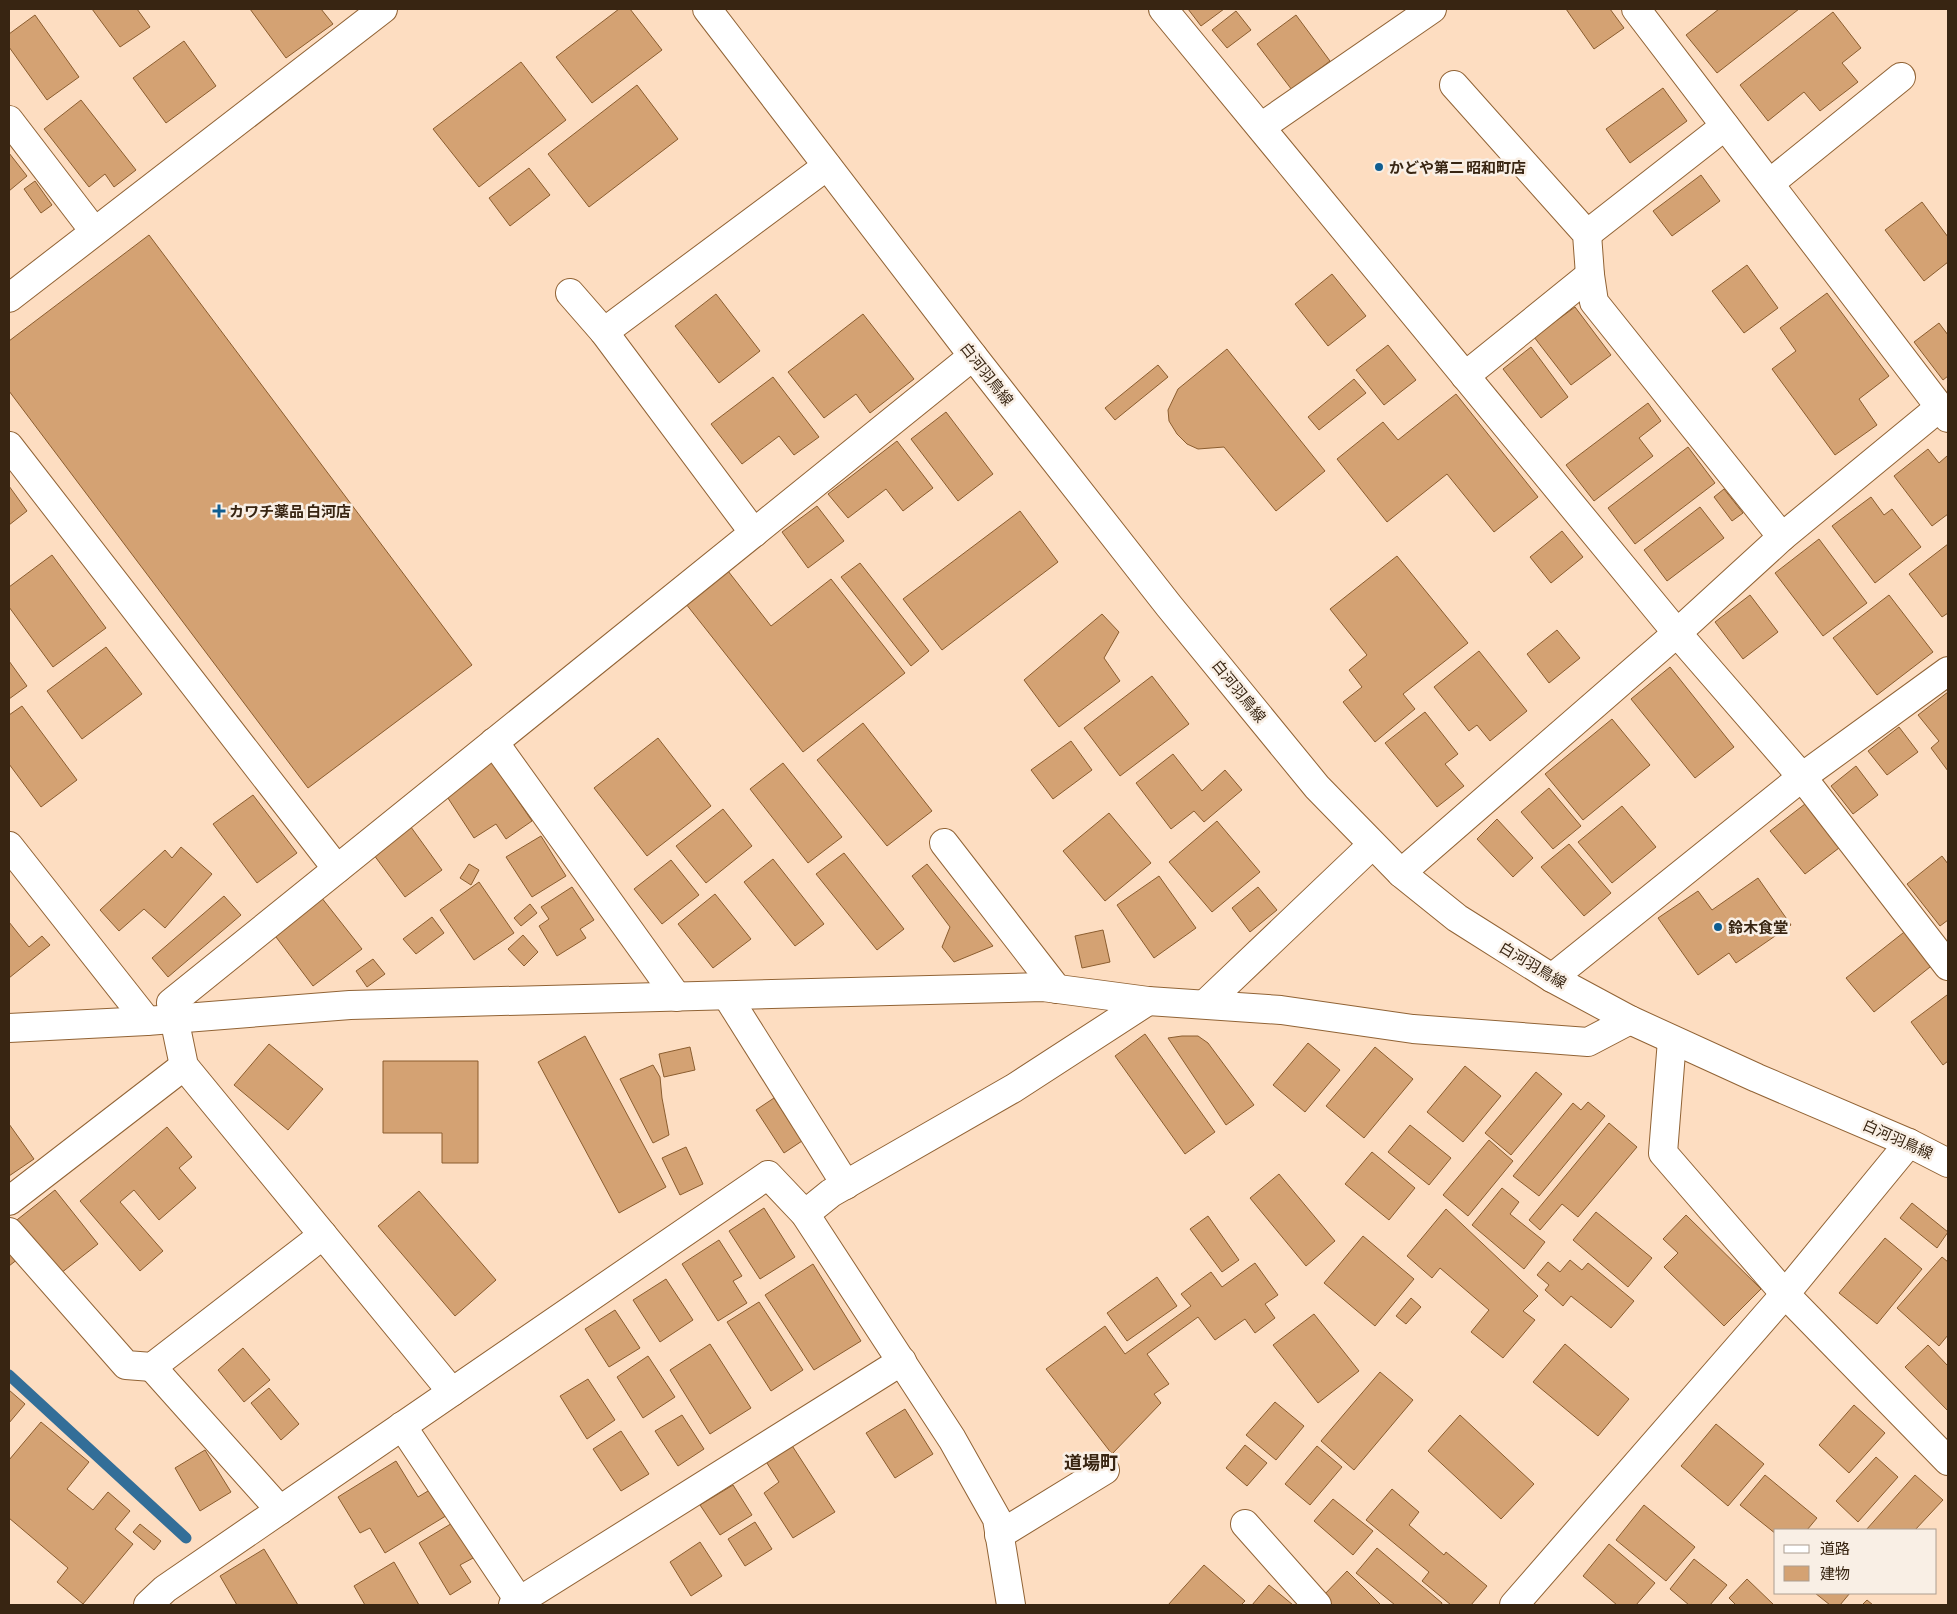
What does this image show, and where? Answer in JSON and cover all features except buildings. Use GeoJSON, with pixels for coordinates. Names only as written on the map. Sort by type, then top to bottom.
{"type":"FeatureCollection","features":[{"type":"Feature","properties":{"kind":"street"},"geometry":{"type":"LineString","coordinates":[[9,298],[383,9]]}},
{"type":"Feature","properties":{"kind":"street","name":"白河羽鳥線"},"geometry":{"type":"LineString","coordinates":[[707,9],[973,356],[1170,606],[1317,787],[1401,873],[1457,918],[1552,978],[1630,1020],[1757,1078],[1909,1143],[1948,1163]]}},
{"type":"Feature","properties":{"kind":"street"},"geometry":{"type":"LineString","coordinates":[[1163,9],[1677,633],[1802,777],[1948,966]]}},
{"type":"Feature","properties":{"kind":"street"},"geometry":{"type":"LineString","coordinates":[[1261,127],[1432,9]]}},
{"type":"Feature","properties":{"kind":"street"},"geometry":{"type":"LineString","coordinates":[[1401,873],[1677,633],[1782,537],[1944,413],[1636,9]]}},
{"type":"Feature","properties":{"kind":"street"},"geometry":{"type":"LineString","coordinates":[[1770,184],[1901,78]]}},
{"type":"Feature","properties":{"kind":"street"},"geometry":{"type":"LineString","coordinates":[[1454,85],[1587,234],[1594,302],[1782,537]]}},
{"type":"Feature","properties":{"kind":"street"},"geometry":{"type":"LineString","coordinates":[[9,120],[94,231]]}},
{"type":"Feature","properties":{"kind":"street"},"geometry":{"type":"LineString","coordinates":[[1587,234],[1725,126]]}},
{"type":"Feature","properties":{"kind":"street"},"geometry":{"type":"LineString","coordinates":[[604,332],[827,166]]}},
{"type":"Feature","properties":{"kind":"street"},"geometry":{"type":"LineString","coordinates":[[1465,376],[1590,275]]}},
{"type":"Feature","properties":{"kind":"street"},"geometry":{"type":"LineString","coordinates":[[570,293],[604,332],[754,534]]}},
{"type":"Feature","properties":{"kind":"street"},"geometry":{"type":"LineString","coordinates":[[160,1020],[171,1003],[973,356]]}},
{"type":"Feature","properties":{"kind":"street"},"geometry":{"type":"LineString","coordinates":[[9,446],[337,869]]}},
{"type":"Feature","properties":{"kind":"street"},"geometry":{"type":"LineString","coordinates":[[1552,978],[1802,777],[1948,671]]}},
{"type":"Feature","properties":{"kind":"street"},"geometry":{"type":"LineString","coordinates":[[494,742],[677,997]]}},
{"type":"Feature","properties":{"kind":"street"},"geometry":{"type":"LineString","coordinates":[[944,843],[1057,989]]}},
{"type":"Feature","properties":{"kind":"street"},"geometry":{"type":"LineString","coordinates":[[1205,1004],[1372,845]]}},
{"type":"Feature","properties":{"kind":"street"},"geometry":{"type":"LineString","coordinates":[[9,846],[160,1020],[184,1066],[452,1392]]}},
{"type":"Feature","properties":{"kind":"street"},"geometry":{"type":"LineString","coordinates":[[9,1028],[160,1020],[350,1005],[1043,987],[1148,1001],[1281,1010],[1413,1029],[1588,1042],[1630,1020]]}},
{"type":"Feature","properties":{"kind":"street"},"geometry":{"type":"LineString","coordinates":[[727,996],[846,1185]]}},
{"type":"Feature","properties":{"kind":"street"},"geometry":{"type":"LineString","coordinates":[[805,1214],[831,1194],[1014,1088],[1148,1001]]}},
{"type":"Feature","properties":{"kind":"street"},"geometry":{"type":"LineString","coordinates":[[1672,1040],[1663,1153],[1785,1294],[1948,1461]]}},
{"type":"Feature","properties":{"kind":"street"},"geometry":{"type":"LineString","coordinates":[[9,1201],[184,1066]]}},
{"type":"Feature","properties":{"kind":"street"},"geometry":{"type":"LineString","coordinates":[[1514,1605],[1785,1294],[1909,1143]]}},
{"type":"Feature","properties":{"kind":"street"},"geometry":{"type":"LineString","coordinates":[[148,1605],[165,1590],[280,1510],[768,1175],[805,1214],[952,1439],[997,1519],[1011,1605]]}},
{"type":"Feature","properties":{"kind":"street"},"geometry":{"type":"LineString","coordinates":[[9,1232],[126,1365],[152,1367],[323,1235]]}},
{"type":"Feature","properties":{"kind":"street"},"geometry":{"type":"LineString","coordinates":[[402,1426],[516,1604],[902,1362]]}},
{"type":"Feature","properties":{"kind":"street"},"geometry":{"type":"LineString","coordinates":[[152,1367],[280,1510]]}},
{"type":"Feature","properties":{"kind":"street"},"geometry":{"type":"LineString","coordinates":[[999,1535],[1105,1470]]}},
{"type":"Feature","properties":{"kind":"street"},"geometry":{"type":"LineString","coordinates":[[1245,1524],[1317,1605]]}},
{"type":"Feature","properties":{"kind":"waterway"},"geometry":{"type":"LineString","coordinates":[[9,1375],[186,1538]]}},
{"type":"Feature","properties":{"kind":"place","name":"かどや第二 昭和町店"},"geometry":{"type":"Point","coordinates":[1379,167]}},
{"type":"Feature","properties":{"kind":"place","name":"カワチ薬品 白河店"},"geometry":{"type":"Point","coordinates":[219,511]}},
{"type":"Feature","properties":{"kind":"place","name":"鈴木食堂"},"geometry":{"type":"Point","coordinates":[1718,927]}},
{"type":"Feature","properties":{"kind":"district","name":"道場町"},"geometry":{"type":"Point","coordinates":[1091,1462]}}]}
